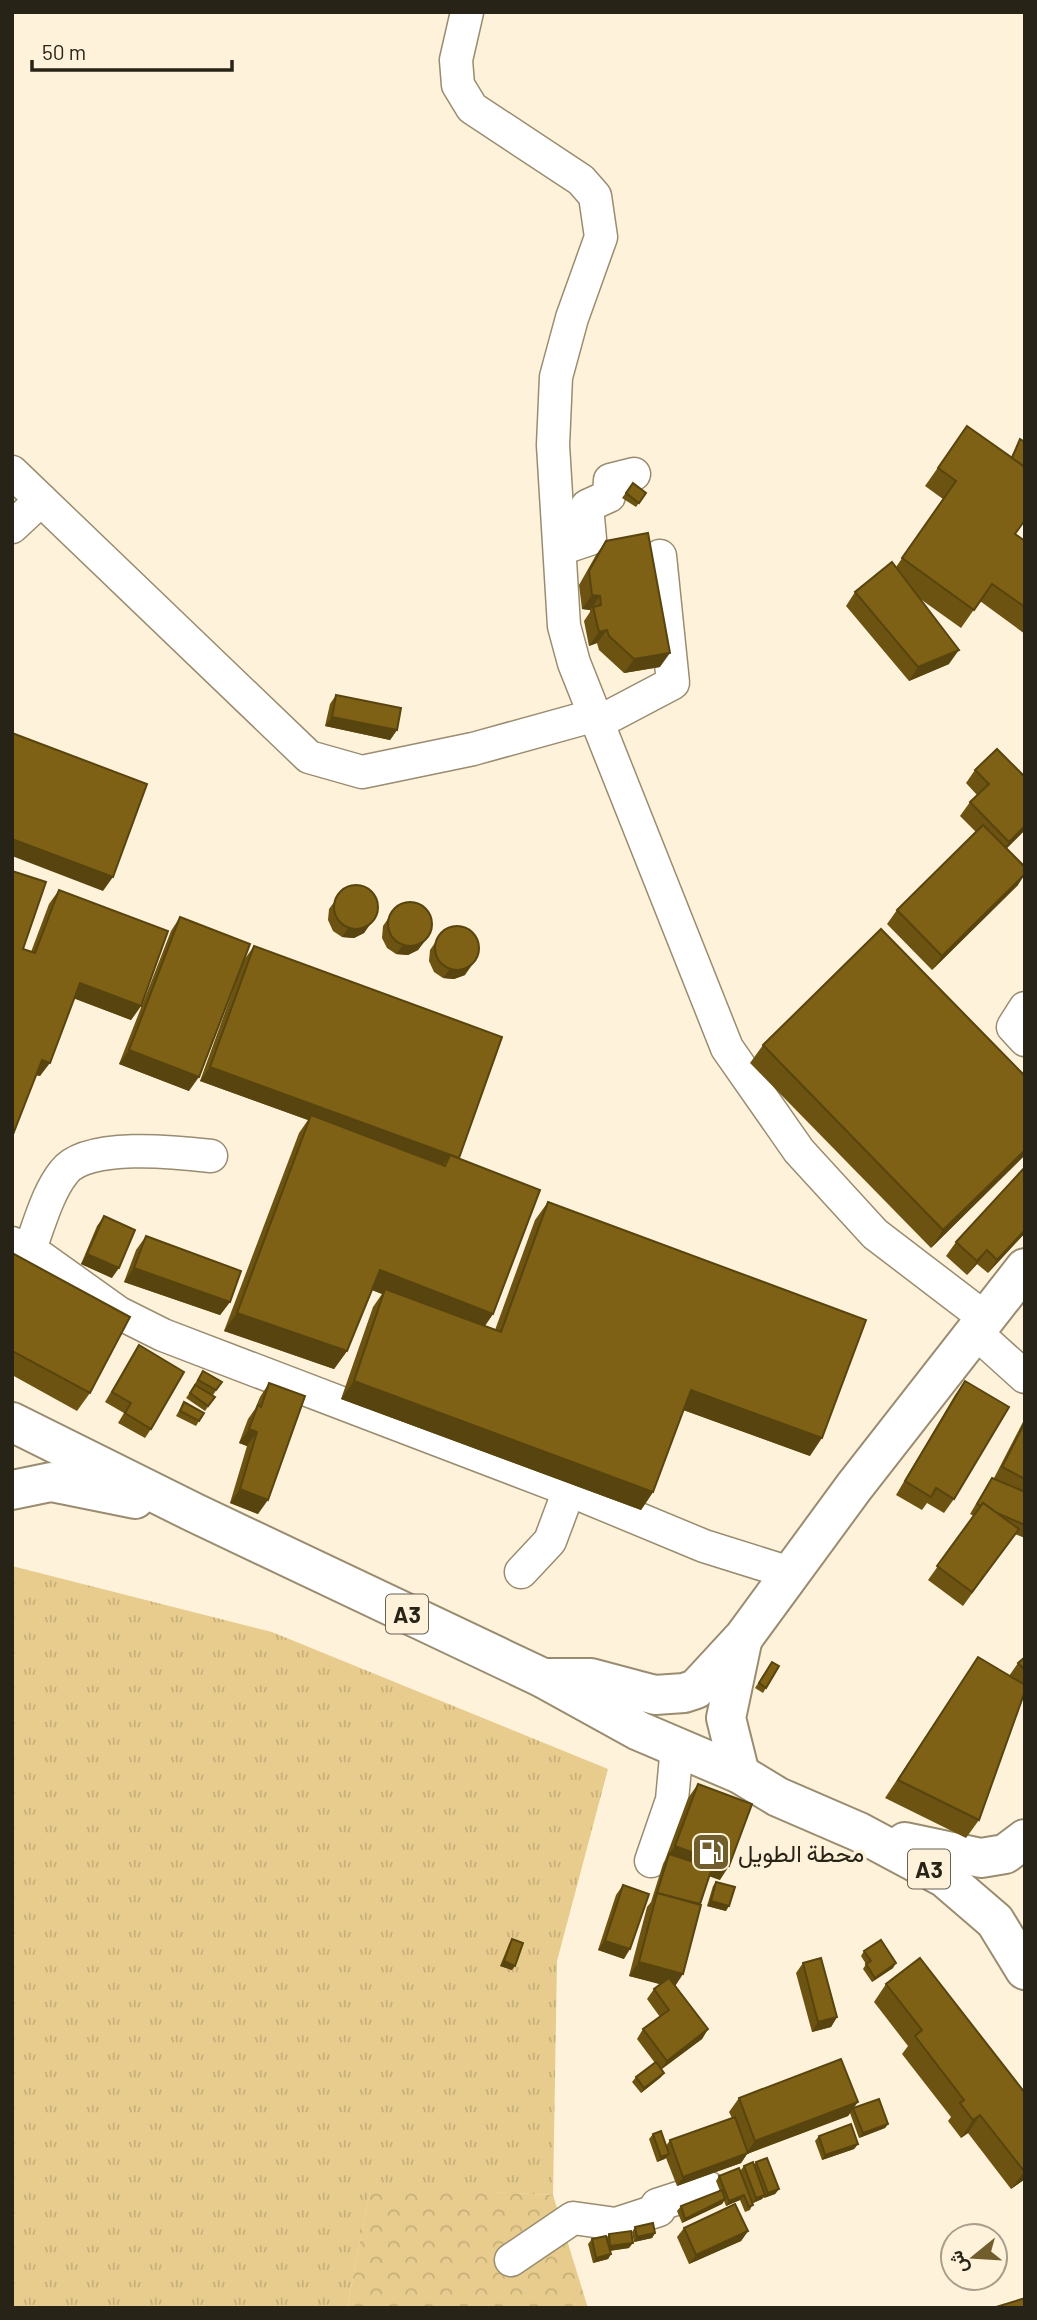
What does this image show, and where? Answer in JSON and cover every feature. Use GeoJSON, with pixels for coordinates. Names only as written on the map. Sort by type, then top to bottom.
{"type":"FeatureCollection","features":[{"type":"Feature","properties":{"kind":"main road"},"geometry":{"type":"LineString","coordinates":[[543,1678],[591,1678],[655,1695],[684,1693],[696,1689],[744,1637],[979,1324],[1025,1268]]}},
{"type":"Feature","properties":{"kind":"main road","name":"A3"},"geometry":{"type":"LineString","coordinates":[[12,1422],[195,1513],[543,1678],[639,1731],[740,1774],[778,1797],[859,1832],[945,1878],[995,1921],[1025,1970]]}},
{"type":"Feature","properties":{"kind":"main road"},"geometry":{"type":"LineString","coordinates":[[12,1490],[51,1482],[195,1513]]}},
{"type":"Feature","properties":{"kind":"main road"},"geometry":{"type":"LineString","coordinates":[[740,1774],[726,1717],[744,1637]]}},
{"type":"Feature","properties":{"kind":"main road"},"geometry":{"type":"LineString","coordinates":[[859,1832],[981,1858],[1005,1854],[1025,1839]]}},
{"type":"Feature","properties":{"kind":"street"},"geometry":{"type":"LineString","coordinates":[[467,12],[456,60],[458,85],[472,108],[581,180],[595,196],[601,237],[572,318],[556,377],[553,446],[564,626],[574,663],[727,1048],[799,1152],[875,1234],[979,1324],[1025,1377]]}},
{"type":"Feature","properties":{"kind":"street"},"geometry":{"type":"LineString","coordinates":[[12,472],[309,757],[362,772],[473,749],[598,718],[673,683],[660,556]]}},
{"type":"Feature","properties":{"kind":"street"},"geometry":{"type":"LineString","coordinates":[[560,549],[590,539],[587,506],[609,496],[610,480],[635,474]]}},
{"type":"Feature","properties":{"kind":"street"},"geometry":{"type":"LineString","coordinates":[[12,527],[41,500]]}},
{"type":"Feature","properties":{"kind":"street"},"geometry":{"type":"LineString","coordinates":[[1025,1008],[1013,1027],[1025,1040]]}},
{"type":"Feature","properties":{"kind":"street"},"geometry":{"type":"LineString","coordinates":[[211,1156],[159,1150],[85,1157],[64,1170],[20,1247],[119,1313],[163,1335],[569,1490],[704,1546],[790,1573]]}},
{"type":"Feature","properties":{"kind":"street"},"geometry":{"type":"LineString","coordinates":[[521,1572],[550,1541],[569,1490]]}},
{"type":"Feature","properties":{"kind":"street"},"geometry":{"type":"LineString","coordinates":[[651,1861],[673,1800],[677,1746]]}},
{"type":"Feature","properties":{"kind":"street"},"geometry":{"type":"LineString","coordinates":[[511,2260],[573,2218],[616,2224],[709,2188]]}},
{"type":"Feature","properties":{"kind":"green space"},"geometry":{"type":"Polygon","coordinates":[[[12,1566],[272,1632],[608,1769],[557,1961],[553,2195],[371,2187],[347,2308],[12,2308],[12,1566]]]}},
{"type":"Feature","properties":{"kind":"green space"},"geometry":{"type":"Polygon","coordinates":[[[371,2186],[553,2195],[588,2308],[347,2308],[371,2186]]]}},
{"type":"Feature","properties":{"kind":"building"},"geometry":{"type":"Polygon","coordinates":[[[967,426],[1025,467],[1025,520],[1015,534],[1025,541],[1025,607],[992,584],[974,610],[902,558],[956,481],[938,468],[967,426]]]}},
{"type":"Feature","properties":{"kind":"building"},"geometry":{"type":"Polygon","coordinates":[[[1020,439],[1025,442],[1025,467],[1012,458],[1020,439]]]}},
{"type":"Feature","properties":{"kind":"building"},"geometry":{"type":"Polygon","coordinates":[[[633,483],[646,493],[639,503],[626,493],[633,483]]]}},
{"type":"Feature","properties":{"kind":"building"},"geometry":{"type":"Polygon","coordinates":[[[648,533],[670,653],[634,659],[609,636],[607,630],[599,632],[593,607],[601,605],[600,596],[592,595],[589,571],[606,541],[648,533]]]}},
{"type":"Feature","properties":{"kind":"building"},"geometry":{"type":"Polygon","coordinates":[[[892,562],[959,650],[918,667],[855,592],[892,562]]]}},
{"type":"Feature","properties":{"kind":"building"},"geometry":{"type":"Polygon","coordinates":[[[336,695],[401,708],[397,730],[332,717],[336,695]]]}},
{"type":"Feature","properties":{"kind":"building"},"geometry":{"type":"Polygon","coordinates":[[[12,733],[147,784],[113,877],[12,839],[12,733]]]}},
{"type":"Feature","properties":{"kind":"building"},"geometry":{"type":"Polygon","coordinates":[[[997,749],[1025,777],[1025,826],[1009,842],[970,802],[989,784],[975,770],[997,749]]]}},
{"type":"Feature","properties":{"kind":"building"},"geometry":{"type":"Polygon","coordinates":[[[983,825],[1025,867],[1025,874],[942,956],[897,910],[983,825]]]}},
{"type":"Feature","properties":{"kind":"building"},"geometry":{"type":"Polygon","coordinates":[[[12,871],[46,882],[23,949],[35,953],[59,890],[168,931],[141,1006],[80,983],[50,1063],[42,1060],[12,1137],[12,871]]]}},
{"type":"Feature","properties":{"kind":"building"},"geometry":{"type":"Polygon","coordinates":[[[356,885],[371,892],[378,907],[371,922],[356,929],[341,922],[334,907],[341,892],[356,885]]]}},
{"type":"Feature","properties":{"kind":"building"},"geometry":{"type":"Polygon","coordinates":[[[410,902],[425,909],[432,924],[425,939],[410,946],[395,939],[388,924],[395,909],[410,902]]]}},
{"type":"Feature","properties":{"kind":"building"},"geometry":{"type":"Polygon","coordinates":[[[180,917],[250,944],[199,1077],[129,1050],[180,917]]]}},
{"type":"Feature","properties":{"kind":"building"},"geometry":{"type":"Polygon","coordinates":[[[457,926],[472,933],[479,948],[472,963],[457,970],[442,963],[435,948],[442,933],[457,926]]]}},
{"type":"Feature","properties":{"kind":"building"},"geometry":{"type":"Polygon","coordinates":[[[881,929],[1025,1076],[1025,1150],[943,1230],[763,1045],[881,929]]]}},
{"type":"Feature","properties":{"kind":"building"},"geometry":{"type":"Polygon","coordinates":[[[254,946],[502,1037],[459,1158],[210,1067],[254,946]]]}},
{"type":"Feature","properties":{"kind":"building"},"geometry":{"type":"Polygon","coordinates":[[[311,1115],[445,1166],[450,1155],[540,1190],[493,1314],[380,1270],[347,1351],[237,1313],[311,1115]]]}},
{"type":"Feature","properties":{"kind":"building"},"geometry":{"type":"Polygon","coordinates":[[[1025,1167],[1025,1230],[997,1260],[987,1250],[977,1261],[956,1242],[1025,1167]]]}},
{"type":"Feature","properties":{"kind":"building"},"geometry":{"type":"Polygon","coordinates":[[[548,1202],[866,1320],[822,1438],[691,1390],[653,1492],[354,1381],[385,1289],[501,1332],[548,1202]]]}},
{"type":"Feature","properties":{"kind":"building"},"geometry":{"type":"Polygon","coordinates":[[[104,1216],[135,1230],[119,1268],[87,1254],[104,1216]]]}},
{"type":"Feature","properties":{"kind":"building"},"geometry":{"type":"Polygon","coordinates":[[[146,1236],[241,1271],[230,1302],[134,1268],[146,1236]]]}},
{"type":"Feature","properties":{"kind":"building"},"geometry":{"type":"Polygon","coordinates":[[[12,1253],[130,1317],[90,1393],[12,1351],[12,1253]]]}},
{"type":"Feature","properties":{"kind":"building"},"geometry":{"type":"Polygon","coordinates":[[[139,1345],[184,1372],[151,1429],[125,1413],[131,1403],[112,1392],[139,1345]]]}},
{"type":"Feature","properties":{"kind":"building"},"geometry":{"type":"Polygon","coordinates":[[[203,1371],[222,1382],[216,1390],[198,1380],[203,1371]]]}},
{"type":"Feature","properties":{"kind":"building"},"geometry":{"type":"Polygon","coordinates":[[[965,1381],[1009,1407],[954,1499],[936,1488],[931,1497],[905,1481],[965,1381]]]}},
{"type":"Feature","properties":{"kind":"building"},"geometry":{"type":"Polygon","coordinates":[[[269,1383],[305,1396],[268,1500],[240,1489],[257,1432],[249,1429],[258,1405],[261,1407],[269,1383]]]}},
{"type":"Feature","properties":{"kind":"building"},"geometry":{"type":"Polygon","coordinates":[[[195,1385],[215,1397],[208,1406],[190,1393],[195,1385]]]}},
{"type":"Feature","properties":{"kind":"building"},"geometry":{"type":"Polygon","coordinates":[[[184,1402],[204,1413],[199,1421],[180,1411],[184,1402]]]}},
{"type":"Feature","properties":{"kind":"building"},"geometry":{"type":"Polygon","coordinates":[[[1025,1422],[1025,1479],[1002,1467],[1025,1422]]]}},
{"type":"Feature","properties":{"kind":"building"},"geometry":{"type":"Polygon","coordinates":[[[992,1478],[1025,1492],[1025,1525],[997,1513],[983,1503],[981,1506],[977,1504],[992,1478]]]}},
{"type":"Feature","properties":{"kind":"building"},"geometry":{"type":"Polygon","coordinates":[[[983,1503],[1019,1529],[972,1592],[937,1566],[983,1503]]]}},
{"type":"Feature","properties":{"kind":"building"},"geometry":{"type":"Polygon","coordinates":[[[978,1657],[1025,1685],[979,1820],[898,1780],[978,1657]]]}},
{"type":"Feature","properties":{"kind":"building"},"geometry":{"type":"Polygon","coordinates":[[[1025,1657],[1025,1670],[1018,1663],[1025,1657]]]}},
{"type":"Feature","properties":{"kind":"building"},"geometry":{"type":"Polygon","coordinates":[[[772,1662],[779,1666],[766,1688],[759,1683],[772,1662]]]}},
{"type":"Feature","properties":{"kind":"building"},"geometry":{"type":"Polygon","coordinates":[[[698,1784],[752,1804],[729,1866],[675,1846],[698,1784]]]}},
{"type":"Feature","properties":{"kind":"building"},"geometry":{"type":"Polygon","coordinates":[[[669,1854],[712,1868],[700,1904],[657,1893],[669,1854]]]}},
{"type":"Feature","properties":{"kind":"building"},"geometry":{"type":"Polygon","coordinates":[[[716,1882],[735,1887],[729,1906],[711,1901],[716,1882]]]}},
{"type":"Feature","properties":{"kind":"building"},"geometry":{"type":"Polygon","coordinates":[[[623,1885],[649,1894],[630,1949],[605,1941],[623,1885]]]}},
{"type":"Feature","properties":{"kind":"building"},"geometry":{"type":"Polygon","coordinates":[[[657,1893],[701,1905],[683,1974],[639,1962],[657,1893]]]}},
{"type":"Feature","properties":{"kind":"building"},"geometry":{"type":"Polygon","coordinates":[[[512,1939],[523,1943],[515,1966],[504,1961],[512,1939]]]}},
{"type":"Feature","properties":{"kind":"building"},"geometry":{"type":"Polygon","coordinates":[[[881,1940],[896,1963],[875,1978],[866,1964],[871,1961],[864,1951],[881,1940]]]}},
{"type":"Feature","properties":{"kind":"building"},"geometry":{"type":"Polygon","coordinates":[[[821,1958],[837,2017],[818,2022],[803,1963],[821,1958]]]}},
{"type":"Feature","properties":{"kind":"building"},"geometry":{"type":"Polygon","coordinates":[[[920,1958],[1025,2093],[1024,2171],[980,2115],[973,2120],[960,2103],[964,2100],[915,2036],[922,2030],[886,1984],[920,1958]]]}},
{"type":"Feature","properties":{"kind":"building"},"geometry":{"type":"Polygon","coordinates":[[[669,1978],[708,2029],[667,2061],[643,2029],[669,2010],[654,1989],[669,1978]]]}},
{"type":"Feature","properties":{"kind":"building"},"geometry":{"type":"Polygon","coordinates":[[[841,2059],[858,2102],[755,2141],[739,2098],[841,2059]]]}},
{"type":"Feature","properties":{"kind":"building"},"geometry":{"type":"Polygon","coordinates":[[[656,2062],[664,2073],[644,2088],[636,2077],[656,2062]]]}},
{"type":"Feature","properties":{"kind":"building"},"geometry":{"type":"Polygon","coordinates":[[[879,2099],[888,2124],[863,2133],[853,2108],[879,2099]]]}},
{"type":"Feature","properties":{"kind":"building"},"geometry":{"type":"Polygon","coordinates":[[[735,2117],[748,2153],[683,2177],[670,2140],[735,2117]]]}},
{"type":"Feature","properties":{"kind":"building"},"geometry":{"type":"Polygon","coordinates":[[[851,2124],[858,2144],[825,2155],[819,2136],[851,2124]]]}},
{"type":"Feature","properties":{"kind":"building"},"geometry":{"type":"Polygon","coordinates":[[[661,2131],[669,2154],[661,2157],[653,2134],[661,2131]]]}},
{"type":"Feature","properties":{"kind":"building"},"geometry":{"type":"Polygon","coordinates":[[[767,2158],[779,2189],[768,2193],[756,2162],[767,2158]]]}},
{"type":"Feature","properties":{"kind":"building"},"geometry":{"type":"Polygon","coordinates":[[[753,2162],[765,2195],[756,2198],[744,2166],[753,2162]]]}},
{"type":"Feature","properties":{"kind":"building"},"geometry":{"type":"Polygon","coordinates":[[[739,2168],[753,2205],[749,2207],[744,2195],[729,2201],[719,2176],[739,2168]]]}},
{"type":"Feature","properties":{"kind":"building"},"geometry":{"type":"Polygon","coordinates":[[[722,2190],[725,2199],[685,2219],[681,2206],[722,2190]]]}},
{"type":"Feature","properties":{"kind":"building"},"geometry":{"type":"Polygon","coordinates":[[[735,2204],[748,2231],[696,2255],[684,2228],[735,2204]]]}},
{"type":"Feature","properties":{"kind":"building"},"geometry":{"type":"Polygon","coordinates":[[[653,2223],[655,2233],[637,2237],[635,2227],[653,2223]]]}},
{"type":"Feature","properties":{"kind":"building"},"geometry":{"type":"Polygon","coordinates":[[[631,2231],[633,2243],[610,2246],[609,2234],[631,2231]]]}},
{"type":"Feature","properties":{"kind":"building"},"geometry":{"type":"Polygon","coordinates":[[[606,2236],[611,2254],[596,2258],[592,2239],[606,2236]]]}},
{"type":"Feature","properties":{"kind":"building"},"geometry":{"type":"Polygon","coordinates":[[[1025,2298],[1025,2308],[993,2308],[1025,2298]]]}},
{"type":"Feature","properties":{"kind":"place","name":"محطة الطويل"},"geometry":{"type":"Point","coordinates":[711,1852]}}]}
